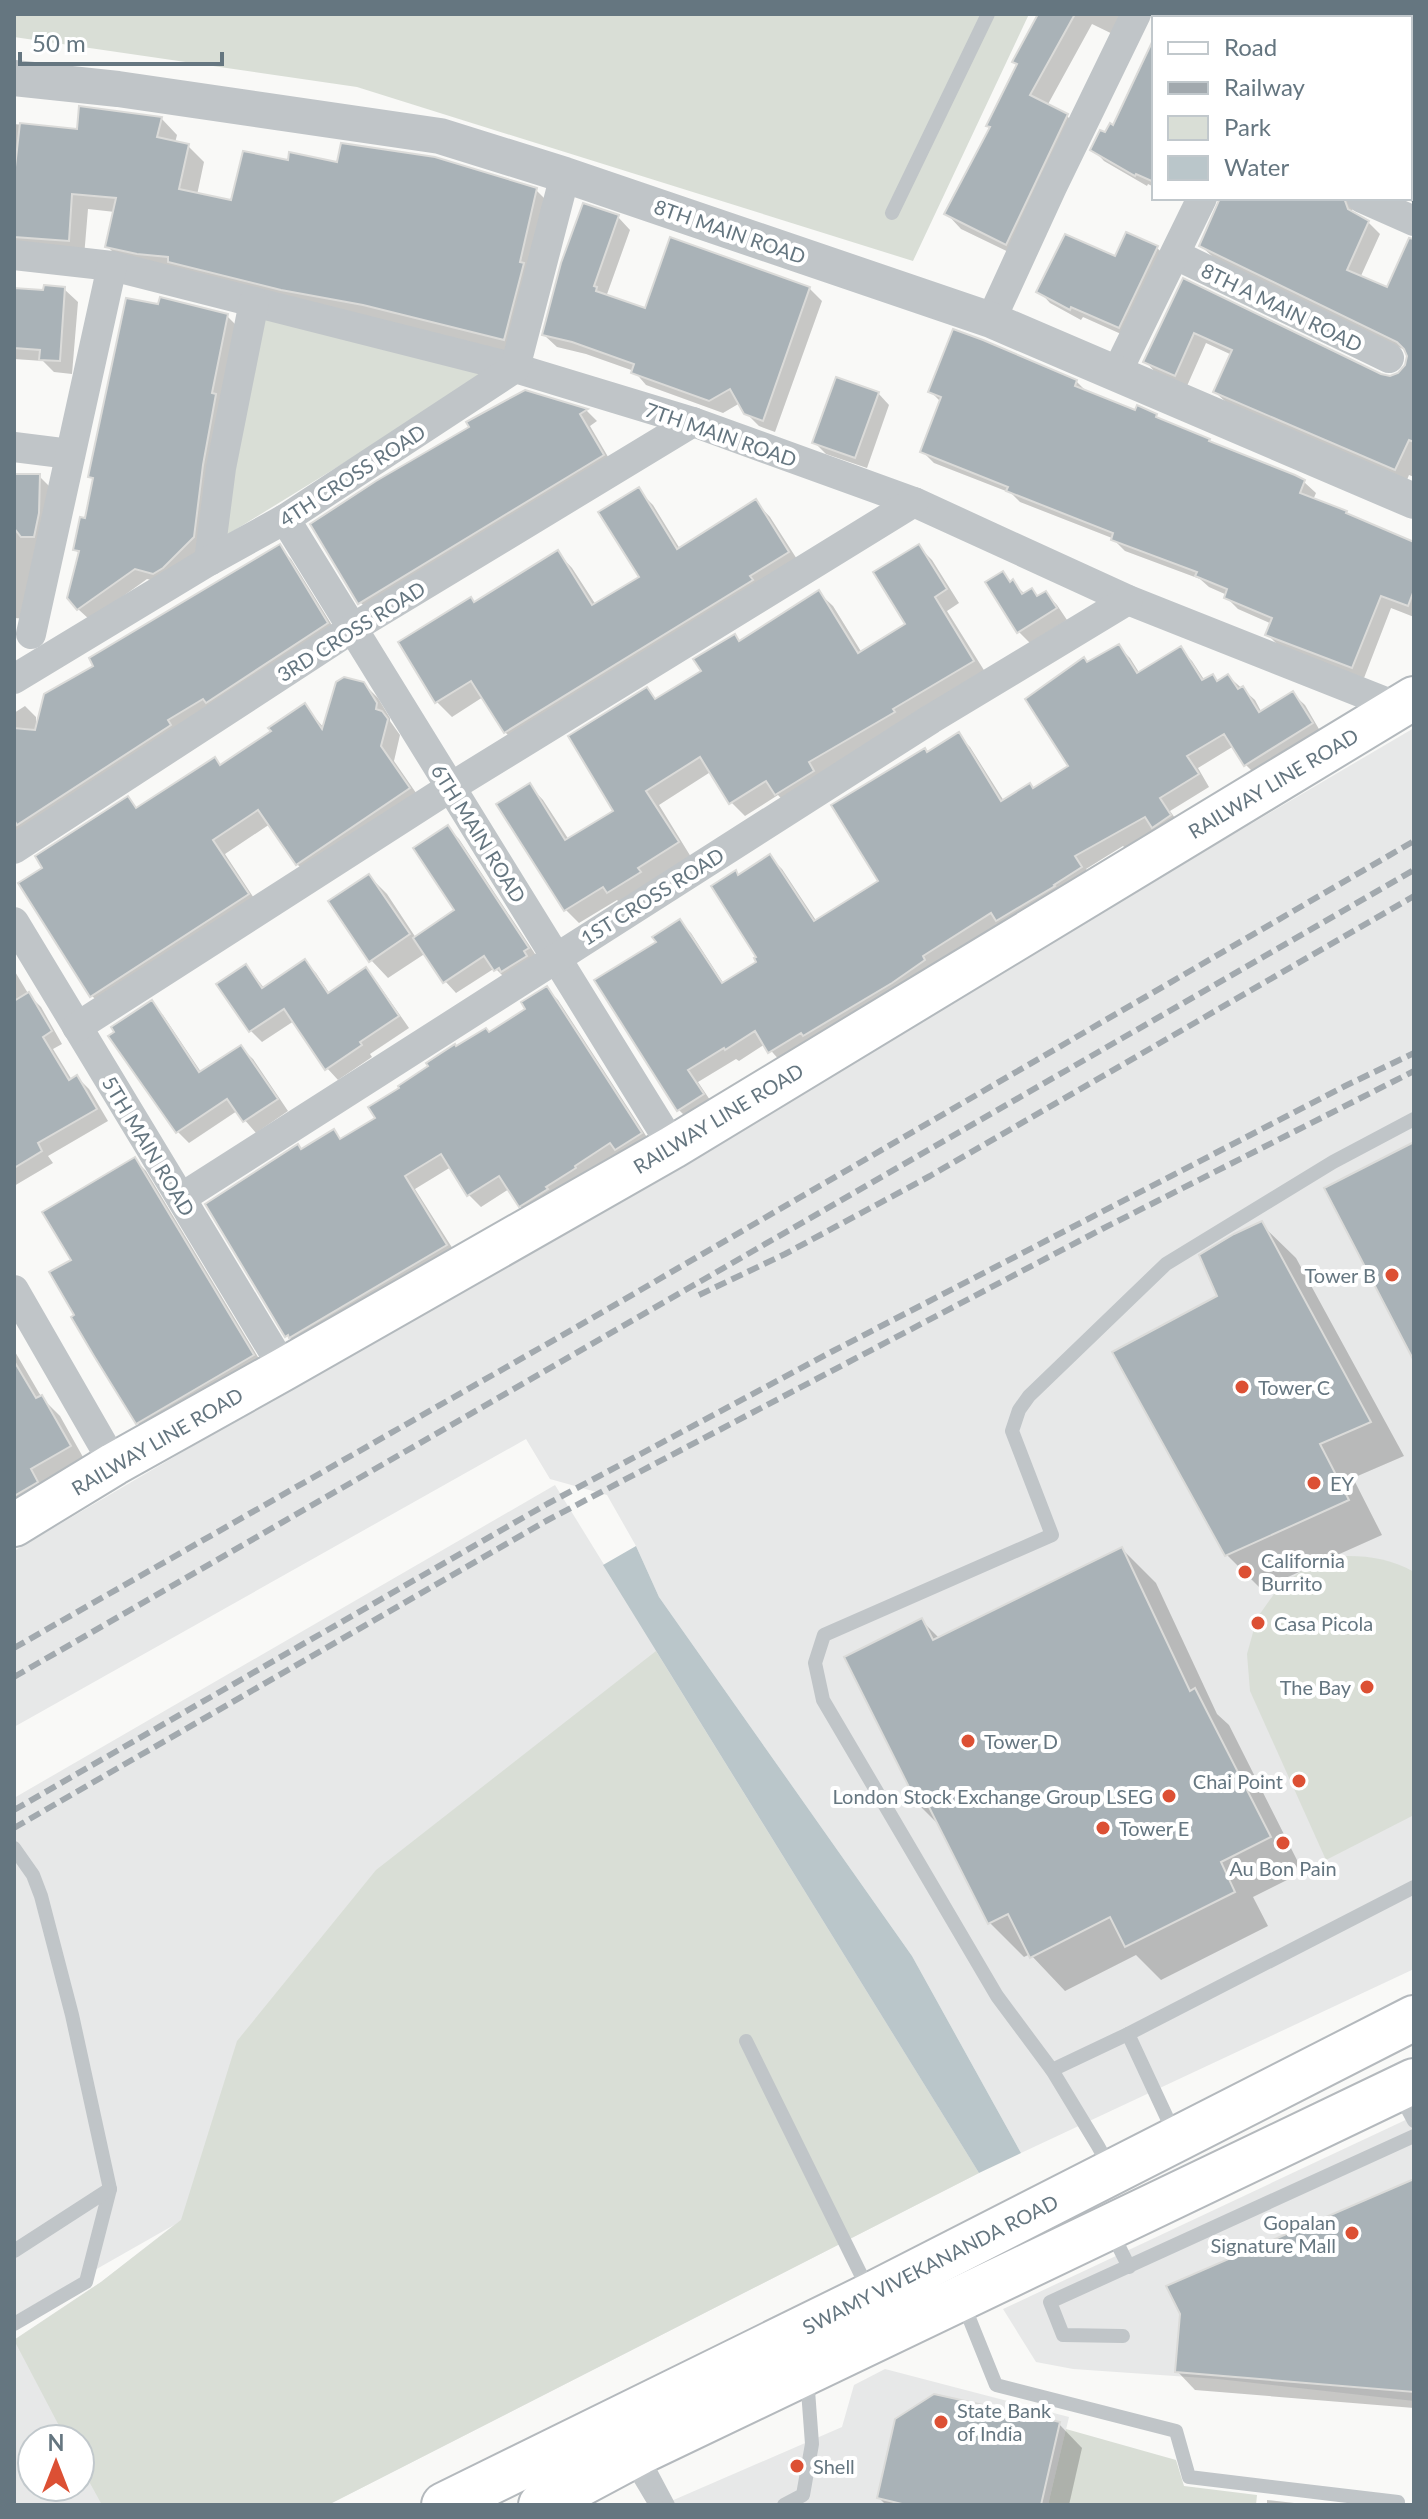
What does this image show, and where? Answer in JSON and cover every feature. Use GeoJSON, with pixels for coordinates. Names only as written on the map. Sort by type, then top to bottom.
{"type":"FeatureCollection","features":[{"type":"Feature","properties":{"kind":"main road","name":"RAILWAY LINE ROAD"},"geometry":{"type":"LineString","coordinates":[[14,1525],[114,1464],[673,1147],[1406,703]]}},
{"type":"Feature","properties":{"kind":"main road","name":"SWAMY VIVEKANANDA ROAD"},"geometry":{"type":"LineString","coordinates":[[444,2505],[871,2295],[1414,2018]]}},
{"type":"Feature","properties":{"kind":"main road","name":"SWAMY VIVEKANANDA ROAD"},"geometry":{"type":"LineString","coordinates":[[541,2505],[634,2456],[1109,2227],[1408,2097]]}},
{"type":"Feature","properties":{"kind":"street"},"geometry":{"type":"LineString","coordinates":[[991,320],[1136,14]]}},
{"type":"Feature","properties":{"kind":"street","name":"8TH MAIN ROAD"},"geometry":{"type":"LineString","coordinates":[[14,78],[118,89],[440,136],[565,175],[991,320],[1411,493]]}},
{"type":"Feature","properties":{"kind":"street"},"geometry":{"type":"LineString","coordinates":[[515,368],[565,175]]}},
{"type":"Feature","properties":{"kind":"street"},"geometry":{"type":"LineString","coordinates":[[1116,374],[1201,200]]}},
{"type":"Feature","properties":{"kind":"street"},"geometry":{"type":"LineString","coordinates":[[1367,200],[1414,221]]}},
{"type":"Feature","properties":{"kind":"street","name":"7TH MAIN ROAD"},"geometry":{"type":"LineString","coordinates":[[14,255],[112,266],[515,368],[693,422],[914,502],[1128,600],[1406,703]]}},
{"type":"Feature","properties":{"kind":"street","name":"8TH A MAIN ROAD"},"geometry":{"type":"LineString","coordinates":[[1176,255],[1389,358]]}},
{"type":"Feature","properties":{"kind":"street"},"geometry":{"type":"LineString","coordinates":[[21,674],[23,633],[70,454],[112,266]]}},
{"type":"Feature","properties":{"kind":"street"},"geometry":{"type":"LineString","coordinates":[[209,561],[221,468],[254,302]]}},
{"type":"Feature","properties":{"kind":"street","name":"4TH CROSS ROAD"},"geometry":{"type":"LineString","coordinates":[[21,674],[285,519],[515,368]]}},
{"type":"Feature","properties":{"kind":"street","name":"3RD CROSS ROAD"},"geometry":{"type":"LineString","coordinates":[[14,849],[353,628],[693,422]]}},
{"type":"Feature","properties":{"kind":"street"},"geometry":{"type":"LineString","coordinates":[[14,447],[70,454]]}},
{"type":"Feature","properties":{"kind":"street"},"geometry":{"type":"LineString","coordinates":[[77,1027],[451,787],[914,502]]}},
{"type":"Feature","properties":{"kind":"street","name":"6TH MAIN ROAD"},"geometry":{"type":"LineString","coordinates":[[285,519],[673,1147]]}},
{"type":"Feature","properties":{"kind":"street","name":"1ST CROSS ROAD"},"geometry":{"type":"LineString","coordinates":[[181,1198],[931,719],[1128,600]]}},
{"type":"Feature","properties":{"kind":"street","name":"5TH MAIN ROAD"},"geometry":{"type":"LineString","coordinates":[[14,922],[284,1369]]}},
{"type":"Feature","properties":{"kind":"street"},"geometry":{"type":"LineString","coordinates":[[14,1290],[114,1464]]}},
{"type":"Feature","properties":{"kind":"lane"},"geometry":{"type":"LineString","coordinates":[[892,213],[988,14]]}},
{"type":"Feature","properties":{"kind":"lane"},"geometry":{"type":"LineString","coordinates":[[1112,2172],[1052,2070],[997,1996],[823,1700],[815,1663],[824,1635],[1052,1535],[1012,1431],[1019,1410],[1029,1396],[1166,1264],[1333,1162],[1414,1119]]}},
{"type":"Feature","properties":{"kind":"lane"},"geometry":{"type":"LineString","coordinates":[[14,1848],[33,1875],[41,1896],[72,2015],[110,2189],[86,2282],[14,2324]]}},
{"type":"Feature","properties":{"kind":"lane"},"geometry":{"type":"LineString","coordinates":[[1052,2070],[1414,1887]]}},
{"type":"Feature","properties":{"kind":"lane"},"geometry":{"type":"LineString","coordinates":[[1128,2034],[1177,2139]]}},
{"type":"Feature","properties":{"kind":"lane"},"geometry":{"type":"LineString","coordinates":[[746,2041],[871,2295]]}},
{"type":"Feature","properties":{"kind":"lane"},"geometry":{"type":"LineString","coordinates":[[1123,2336],[1063,2335],[1050,2302],[1414,2136]]}},
{"type":"Feature","properties":{"kind":"lane"},"geometry":{"type":"LineString","coordinates":[[14,2251],[110,2189]]}},
{"type":"Feature","properties":{"kind":"lane"},"geometry":{"type":"LineString","coordinates":[[1109,2227],[1129,2267]]}},
{"type":"Feature","properties":{"kind":"lane"},"geometry":{"type":"LineString","coordinates":[[962,2299],[996,2385],[1176,2431],[1189,2477],[1398,2502]]}},
{"type":"Feature","properties":{"kind":"lane"},"geometry":{"type":"LineString","coordinates":[[784,2505],[803,2495],[812,2444],[806,2373]]}},
{"type":"Feature","properties":{"kind":"lane"},"geometry":{"type":"LineString","coordinates":[[634,2456],[656,2505]]}},
{"type":"Feature","properties":{"kind":"lane"},"geometry":{"type":"LineString","coordinates":[[634,2456],[668,2505]]}},
{"type":"Feature","properties":{"kind":"shaded area"},"geometry":{"type":"Polygon","coordinates":[[[1414,728],[1414,1969],[1021,2153],[912,1956],[659,1597],[636,1546],[607,1495],[550,1479],[526,1439],[14,1727],[14,1551],[1414,728]]]}},
{"type":"Feature","properties":{"kind":"shaded area"},"geometry":{"type":"Polygon","coordinates":[[[555,1485],[979,2173],[328,2505],[14,2505],[14,2340],[101,2282],[174,2225],[14,2316],[14,1798],[555,1485]]]}},
{"type":"Feature","properties":{"kind":"shaded area"},"geometry":{"type":"Polygon","coordinates":[[[1414,2116],[1414,2401],[1218,2379],[1073,2369],[1036,2362],[1003,2309],[1414,2116]]]}},
{"type":"Feature","properties":{"kind":"shaded area"},"geometry":{"type":"Polygon","coordinates":[[[885,2369],[1069,2417],[1048,2505],[662,2505],[842,2427],[854,2385],[885,2369]]]}},
{"type":"Feature","properties":{"kind":"green space"},"geometry":{"type":"Polygon","coordinates":[[[14,14],[1029,14],[913,261],[357,87],[14,37],[14,14]]]}},
{"type":"Feature","properties":{"kind":"green space"},"geometry":{"type":"Polygon","coordinates":[[[265,316],[490,373],[222,538],[265,316]]]}},
{"type":"Feature","properties":{"kind":"green space"},"geometry":{"type":"Polygon","coordinates":[[[1348,1556],[1382,1560],[1414,1572],[1414,1815],[1326,1860],[1250,1691],[1247,1654],[1257,1618],[1279,1587],[1310,1565],[1348,1556]]]}},
{"type":"Feature","properties":{"kind":"green space"},"geometry":{"type":"Polygon","coordinates":[[[656,1651],[979,2173],[328,2505],[102,2505],[96,2494],[96,2423],[58,2423],[14,2340],[101,2282],[181,2220],[237,2041],[376,1870],[656,1651]]]}},
{"type":"Feature","properties":{"kind":"green space"},"geometry":{"type":"Polygon","coordinates":[[[1066,2429],[1176,2460],[1184,2486],[1257,2495],[1256,2505],[1048,2505],[1066,2429]]]}},
{"type":"Feature","properties":{"kind":"water"},"geometry":{"type":"Polygon","coordinates":[[[636,1546],[659,1597],[912,1956],[1021,2153],[979,2173],[603,1565],[636,1546]]]}},
{"type":"Feature","properties":{"kind":"building"},"geometry":{"type":"Polygon","coordinates":[[[1038,14],[1075,14],[1030,95],[1068,114],[1006,245],[944,214],[990,127],[986,126],[1017,64],[1012,62],[1038,14]]]}},
{"type":"Feature","properties":{"kind":"building"},"geometry":{"type":"Polygon","coordinates":[[[1152,42],[1152,181],[1135,176],[1090,150],[1100,130],[1105,132],[1110,123],[1113,125],[1152,42]]]}},
{"type":"Feature","properties":{"kind":"building"},"geometry":{"type":"Polygon","coordinates":[[[79,106],[162,117],[157,137],[189,144],[179,189],[231,200],[243,151],[288,160],[289,152],[337,162],[341,143],[435,157],[537,188],[520,262],[524,263],[504,340],[363,305],[281,290],[168,262],[168,257],[105,247],[116,198],[72,194],[69,241],[14,237],[14,176],[20,123],[77,129],[79,106]]]}},
{"type":"Feature","properties":{"kind":"building"},"geometry":{"type":"Polygon","coordinates":[[[1219,200],[1345,200],[1348,209],[1369,221],[1347,270],[1387,287],[1409,238],[1414,239],[1414,442],[1409,440],[1395,470],[1213,392],[1232,350],[1194,333],[1175,376],[1143,362],[1183,278],[1381,374],[1390,376],[1398,373],[1405,365],[1407,356],[1397,342],[1199,246],[1219,200]]]}},
{"type":"Feature","properties":{"kind":"building"},"geometry":{"type":"Polygon","coordinates":[[[583,203],[619,215],[594,286],[597,287],[596,291],[645,308],[670,237],[810,287],[763,421],[744,414],[730,389],[709,401],[631,373],[634,364],[542,335],[561,263],[583,203]]]}},
{"type":"Feature","properties":{"kind":"building"},"geometry":{"type":"Polygon","coordinates":[[[1126,232],[1158,246],[1119,328],[1071,307],[1070,310],[1036,292],[1065,234],[1115,256],[1126,232]]]}},
{"type":"Feature","properties":{"kind":"building"},"geometry":{"type":"Polygon","coordinates":[[[44,285],[65,287],[60,361],[39,360],[40,350],[14,348],[14,288],[43,290],[44,285]]]}},
{"type":"Feature","properties":{"kind":"building"},"geometry":{"type":"Polygon","coordinates":[[[160,297],[228,314],[212,393],[216,394],[194,537],[163,568],[153,574],[135,569],[77,610],[67,598],[79,551],[73,550],[80,517],[85,518],[93,478],[88,477],[126,298],[158,304],[160,297]]]}},
{"type":"Feature","properties":{"kind":"building"},"geometry":{"type":"Polygon","coordinates":[[[953,329],[1077,380],[1075,386],[1135,410],[1137,405],[1209,441],[1295,475],[1305,480],[1300,493],[1414,542],[1414,590],[1408,606],[1381,596],[1352,668],[1265,635],[1272,618],[1224,598],[1227,589],[1195,576],[1197,572],[1111,540],[1113,533],[1006,491],[1008,487],[920,452],[941,397],[928,392],[953,329]]]}},
{"type":"Feature","properties":{"kind":"building"},"geometry":{"type":"Polygon","coordinates":[[[836,377],[879,392],[855,458],[812,443],[836,377]]]}},
{"type":"Feature","properties":{"kind":"building"},"geometry":{"type":"Polygon","coordinates":[[[525,390],[588,409],[580,414],[604,455],[358,604],[310,524],[469,427],[466,422],[525,390]]]}},
{"type":"Feature","properties":{"kind":"building"},"geometry":{"type":"Polygon","coordinates":[[[14,474],[40,474],[39,513],[34,537],[21,537],[14,528],[14,474]]]}},
{"type":"Feature","properties":{"kind":"building"},"geometry":{"type":"Polygon","coordinates":[[[639,487],[677,549],[756,499],[789,552],[750,576],[753,580],[504,733],[471,681],[435,703],[398,642],[471,597],[474,602],[558,550],[592,605],[639,577],[598,512],[639,487]]]}},
{"type":"Feature","properties":{"kind":"building"},"geometry":{"type":"Polygon","coordinates":[[[280,544],[328,623],[206,703],[203,699],[168,720],[171,725],[17,825],[14,820],[14,728],[35,730],[44,694],[93,666],[89,658],[280,544]]]}},
{"type":"Feature","properties":{"kind":"building"},"geometry":{"type":"Polygon","coordinates":[[[919,544],[947,589],[935,597],[974,661],[809,762],[814,771],[775,795],[766,781],[729,804],[700,757],[646,791],[679,842],[638,868],[641,872],[607,893],[603,887],[564,911],[496,804],[530,783],[565,840],[613,811],[568,736],[647,687],[655,699],[701,671],[693,659],[735,634],[739,641],[819,590],[858,653],[905,624],[873,572],[919,544]]]}},
{"type":"Feature","properties":{"kind":"building"},"geometry":{"type":"Polygon","coordinates":[[[1003,571],[1010,582],[1013,579],[1022,594],[1032,588],[1037,596],[1046,591],[1057,608],[1017,633],[985,582],[1003,571]]]}},
{"type":"Feature","properties":{"kind":"building"},"geometry":{"type":"Polygon","coordinates":[[[1119,644],[1137,673],[1181,646],[1202,680],[1213,674],[1217,681],[1228,674],[1238,689],[1243,686],[1259,712],[1293,691],[1313,723],[1244,766],[1224,734],[1187,756],[1199,774],[1160,798],[1171,815],[1152,828],[1145,817],[1075,856],[1082,867],[1055,886],[996,921],[991,913],[923,956],[925,960],[892,983],[803,1036],[801,1033],[768,1053],[755,1031],[724,1048],[688,1070],[704,1094],[677,1111],[594,980],[656,942],[652,937],[680,919],[722,983],[756,962],[756,957],[711,886],[736,870],[738,875],[770,854],[814,921],[878,881],[831,805],[925,748],[927,752],[959,732],[1001,801],[1030,783],[1033,788],[1068,766],[1025,699],[1084,657],[1087,662],[1119,644]]]}},
{"type":"Feature","properties":{"kind":"building"},"geometry":{"type":"Polygon","coordinates":[[[344,677],[364,682],[377,703],[376,709],[388,719],[381,746],[410,788],[296,865],[258,810],[213,840],[249,894],[90,997],[18,883],[42,868],[35,856],[128,796],[136,808],[215,757],[220,765],[271,731],[268,728],[305,703],[322,729],[336,682],[344,677]]]}},
{"type":"Feature","properties":{"kind":"building"},"geometry":{"type":"Polygon","coordinates":[[[448,825],[529,948],[524,951],[527,956],[501,972],[499,968],[494,971],[484,956],[443,983],[413,938],[454,910],[413,848],[448,825]]]}},
{"type":"Feature","properties":{"kind":"building"},"geometry":{"type":"Polygon","coordinates":[[[369,874],[410,934],[369,962],[328,901],[369,874]]]}},
{"type":"Feature","properties":{"kind":"building"},"geometry":{"type":"Polygon","coordinates":[[[305,959],[328,993],[366,967],[399,1016],[325,1070],[284,1009],[249,1032],[216,984],[246,964],[262,988],[305,959]]]}},
{"type":"Feature","properties":{"kind":"building"},"geometry":{"type":"Polygon","coordinates":[[[547,986],[642,1133],[615,1150],[610,1143],[519,1207],[499,1176],[467,1196],[441,1154],[405,1176],[447,1245],[289,1338],[288,1335],[285,1337],[205,1204],[298,1144],[301,1149],[334,1129],[340,1139],[375,1118],[368,1107],[399,1088],[428,1066],[426,1063],[455,1044],[486,1028],[489,1032],[525,1009],[521,1002],[547,986]]]}},
{"type":"Feature","properties":{"kind":"building"},"geometry":{"type":"Polygon","coordinates":[[[29,992],[52,1031],[43,1037],[69,1080],[77,1075],[97,1109],[38,1143],[42,1151],[14,1168],[14,1001],[29,992]]]}},
{"type":"Feature","properties":{"kind":"building"},"geometry":{"type":"Polygon","coordinates":[[[152,1000],[199,1072],[241,1045],[278,1099],[243,1122],[227,1099],[176,1133],[108,1036],[114,1032],[111,1027],[152,1000]]]}},
{"type":"Feature","properties":{"kind":"building","name":"Tower B"},"geometry":{"type":"Polygon","coordinates":[[[1414,1142],[1414,1361],[1324,1188],[1414,1142]]]}},
{"type":"Feature","properties":{"kind":"building"},"geometry":{"type":"Polygon","coordinates":[[[135,1157],[254,1355],[136,1424],[71,1317],[74,1315],[49,1272],[71,1260],[42,1212],[135,1157]]]}},
{"type":"Feature","properties":{"kind":"building","name":"Tower C"},"geometry":{"type":"Polygon","coordinates":[[[1262,1221],[1371,1422],[1320,1444],[1349,1500],[1225,1556],[1112,1352],[1217,1296],[1199,1255],[1262,1221]]]}},
{"type":"Feature","properties":{"kind":"building"},"geometry":{"type":"Polygon","coordinates":[[[14,1361],[36,1398],[42,1395],[71,1446],[31,1469],[38,1482],[14,1496],[14,1361]]]}},
{"type":"Feature","properties":{"kind":"building"},"geometry":{"type":"Polygon","coordinates":[[[1122,1547],[1190,1691],[1195,1688],[1271,1837],[1221,1862],[1235,1892],[1125,1947],[1110,1917],[1030,1958],[1008,1914],[988,1924],[927,1803],[919,1807],[844,1657],[922,1618],[933,1640],[1122,1547]]]}},
{"type":"Feature","properties":{"kind":"building","name":"Gopalan Signature Mall"},"geometry":{"type":"Polygon","coordinates":[[[1414,2179],[1414,2392],[1175,2372],[1180,2314],[1166,2286],[1414,2179]]]}},
{"type":"Feature","properties":{"kind":"building"},"geometry":{"type":"Polygon","coordinates":[[[934,2394],[1060,2422],[1041,2505],[906,2505],[877,2498],[895,2419],[934,2394]]]}},
{"type":"Feature","properties":{"kind":"railway"},"geometry":{"type":"LineString","coordinates":[[14,1648],[575,1328],[1414,841]]}},
{"type":"Feature","properties":{"kind":"railway"},"geometry":{"type":"LineString","coordinates":[[14,1677],[1414,870]]}},
{"type":"Feature","properties":{"kind":"railway"},"geometry":{"type":"LineString","coordinates":[[699,1295],[785,1254],[930,1176],[1414,896]]}},
{"type":"Feature","properties":{"kind":"railway"},"geometry":{"type":"LineString","coordinates":[[14,1810],[547,1504],[833,1351],[1414,1053]]}},
{"type":"Feature","properties":{"kind":"railway"},"geometry":{"type":"LineString","coordinates":[[14,1828],[546,1521],[1102,1229],[1414,1071]]}},
{"type":"Feature","properties":{"kind":"place","name":"Tower B"},"geometry":{"type":"Point","coordinates":[1392,1275]}},
{"type":"Feature","properties":{"kind":"place","name":"Tower C"},"geometry":{"type":"Point","coordinates":[1242,1387]}},
{"type":"Feature","properties":{"kind":"place","name":"EY"},"geometry":{"type":"Point","coordinates":[1314,1483]}},
{"type":"Feature","properties":{"kind":"place","name":"California Burrito"},"geometry":{"type":"Point","coordinates":[1245,1572]}},
{"type":"Feature","properties":{"kind":"place","name":"Casa Picola"},"geometry":{"type":"Point","coordinates":[1258,1623]}},
{"type":"Feature","properties":{"kind":"place","name":"The Bay"},"geometry":{"type":"Point","coordinates":[1367,1687]}},
{"type":"Feature","properties":{"kind":"place","name":"Tower D"},"geometry":{"type":"Point","coordinates":[968,1741]}},
{"type":"Feature","properties":{"kind":"place","name":"Chai Point"},"geometry":{"type":"Point","coordinates":[1299,1781]}},
{"type":"Feature","properties":{"kind":"place","name":"London Stock Exchange Group LSEG"},"geometry":{"type":"Point","coordinates":[1169,1796]}},
{"type":"Feature","properties":{"kind":"place","name":"Tower E"},"geometry":{"type":"Point","coordinates":[1103,1828]}},
{"type":"Feature","properties":{"kind":"place","name":"Au Bon Pain"},"geometry":{"type":"Point","coordinates":[1283,1843]}},
{"type":"Feature","properties":{"kind":"place","name":"Gopalan Signature Mall"},"geometry":{"type":"Point","coordinates":[1352,2233]}},
{"type":"Feature","properties":{"kind":"place","name":"State Bank of India"},"geometry":{"type":"Point","coordinates":[941,2422]}},
{"type":"Feature","properties":{"kind":"place","name":"Shell"},"geometry":{"type":"Point","coordinates":[797,2466]}}]}
